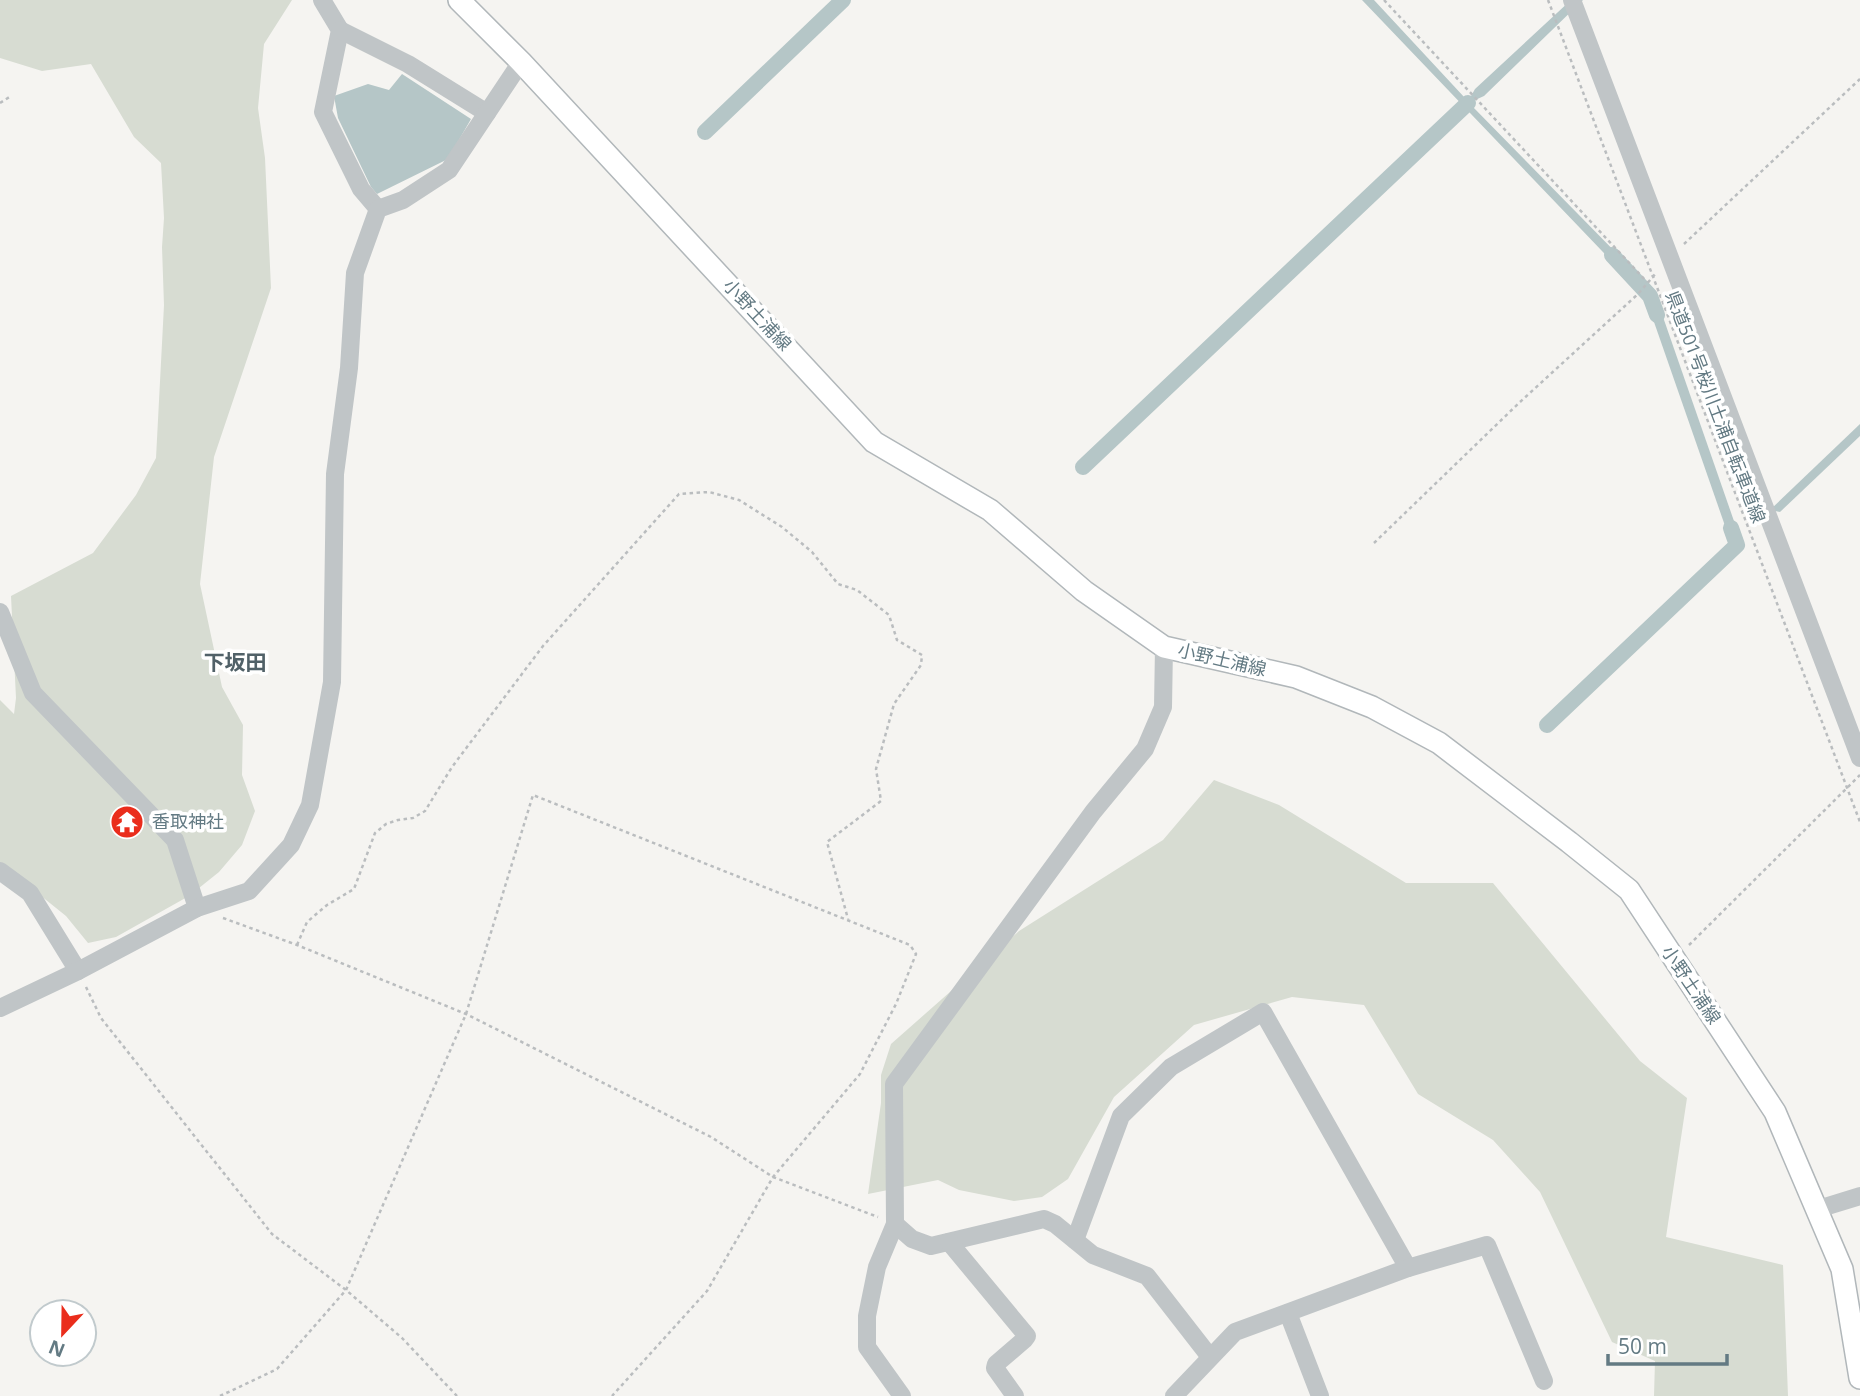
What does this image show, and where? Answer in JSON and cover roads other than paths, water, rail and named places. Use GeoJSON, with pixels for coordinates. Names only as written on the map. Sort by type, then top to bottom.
{"type":"FeatureCollection","features":[{"type":"Feature","properties":{"kind":"main road","name":"小野土浦線"},"geometry":{"type":"LineString","coordinates":[[459,0],[521,62],[874,442],[990,510],[1084,592],[1164,647],[1296,677],[1372,707],[1439,743],[1629,890],[1775,1112],[1842,1269],[1860,1378]]}},
{"type":"Feature","properties":{"kind":"street"},"geometry":{"type":"LineString","coordinates":[[322,0],[340,30],[408,64],[487,113]]}},
{"type":"Feature","properties":{"kind":"street"},"geometry":{"type":"LineString","coordinates":[[1572,0],[1860,758]]}},
{"type":"Feature","properties":{"kind":"street"},"geometry":{"type":"LineString","coordinates":[[340,30],[323,112],[361,189],[378,209]]}},
{"type":"Feature","properties":{"kind":"street"},"geometry":{"type":"LineString","coordinates":[[378,209],[403,200],[449,170],[521,62]]}},
{"type":"Feature","properties":{"kind":"street"},"geometry":{"type":"LineString","coordinates":[[0,1008],[79,971],[197,908],[248,891],[291,845],[310,804],[332,682],[335,474],[349,368],[355,273],[378,209]]}},
{"type":"Feature","properties":{"kind":"street"},"geometry":{"type":"LineString","coordinates":[[0,612],[33,693],[175,840],[197,908]]}},
{"type":"Feature","properties":{"kind":"street"},"geometry":{"type":"LineString","coordinates":[[902,1396],[867,1347],[867,1316],[877,1267],[895,1224],[894,1084],[1093,812],[1145,749],[1163,707],[1164,647]]}},
{"type":"Feature","properties":{"kind":"street"},"geometry":{"type":"LineString","coordinates":[[0,871],[30,893],[79,971]]}},
{"type":"Feature","properties":{"kind":"street"},"geometry":{"type":"LineString","coordinates":[[1075,1240],[1121,1116],[1171,1067],[1263,1012],[1408,1268]]}},
{"type":"Feature","properties":{"kind":"street"},"geometry":{"type":"LineString","coordinates":[[1818,1209],[1860,1196]]}},
{"type":"Feature","properties":{"kind":"street"},"geometry":{"type":"LineString","coordinates":[[895,1224],[912,1239],[931,1246],[1044,1219],[1055,1224],[1093,1255],[1147,1276],[1210,1357]]}},
{"type":"Feature","properties":{"kind":"street"},"geometry":{"type":"LineString","coordinates":[[949,1242],[1027,1336],[996,1364],[995,1368],[1015,1396]]}},
{"type":"Feature","properties":{"kind":"street"},"geometry":{"type":"LineString","coordinates":[[1174,1396],[1236,1332],[1408,1268],[1487,1245],[1544,1381]]}},
{"type":"Feature","properties":{"kind":"street"},"geometry":{"type":"LineString","coordinates":[[1288,1313],[1320,1396]]}},
{"type":"Feature","properties":{"kind":"waterway"},"geometry":{"type":"LineString","coordinates":[[705,132],[843,0]]}},
{"type":"Feature","properties":{"kind":"waterway"},"geometry":{"type":"LineString","coordinates":[[1083,467],[1468,103]]}},
{"type":"Feature","properties":{"kind":"waterway"},"geometry":{"type":"LineString","coordinates":[[1612,255],[1650,296],[1657,315]]}},
{"type":"Feature","properties":{"kind":"waterway"},"geometry":{"type":"LineString","coordinates":[[1547,725],[1737,545],[1731,528]]}},
{"type":"Feature","properties":{"kind":"place","name":"香取神社"},"geometry":{"type":"Point","coordinates":[127,822]}},
{"type":"Feature","properties":{"kind":"district","name":"下坂田"},"geometry":{"type":"Point","coordinates":[235,663]}}]}
